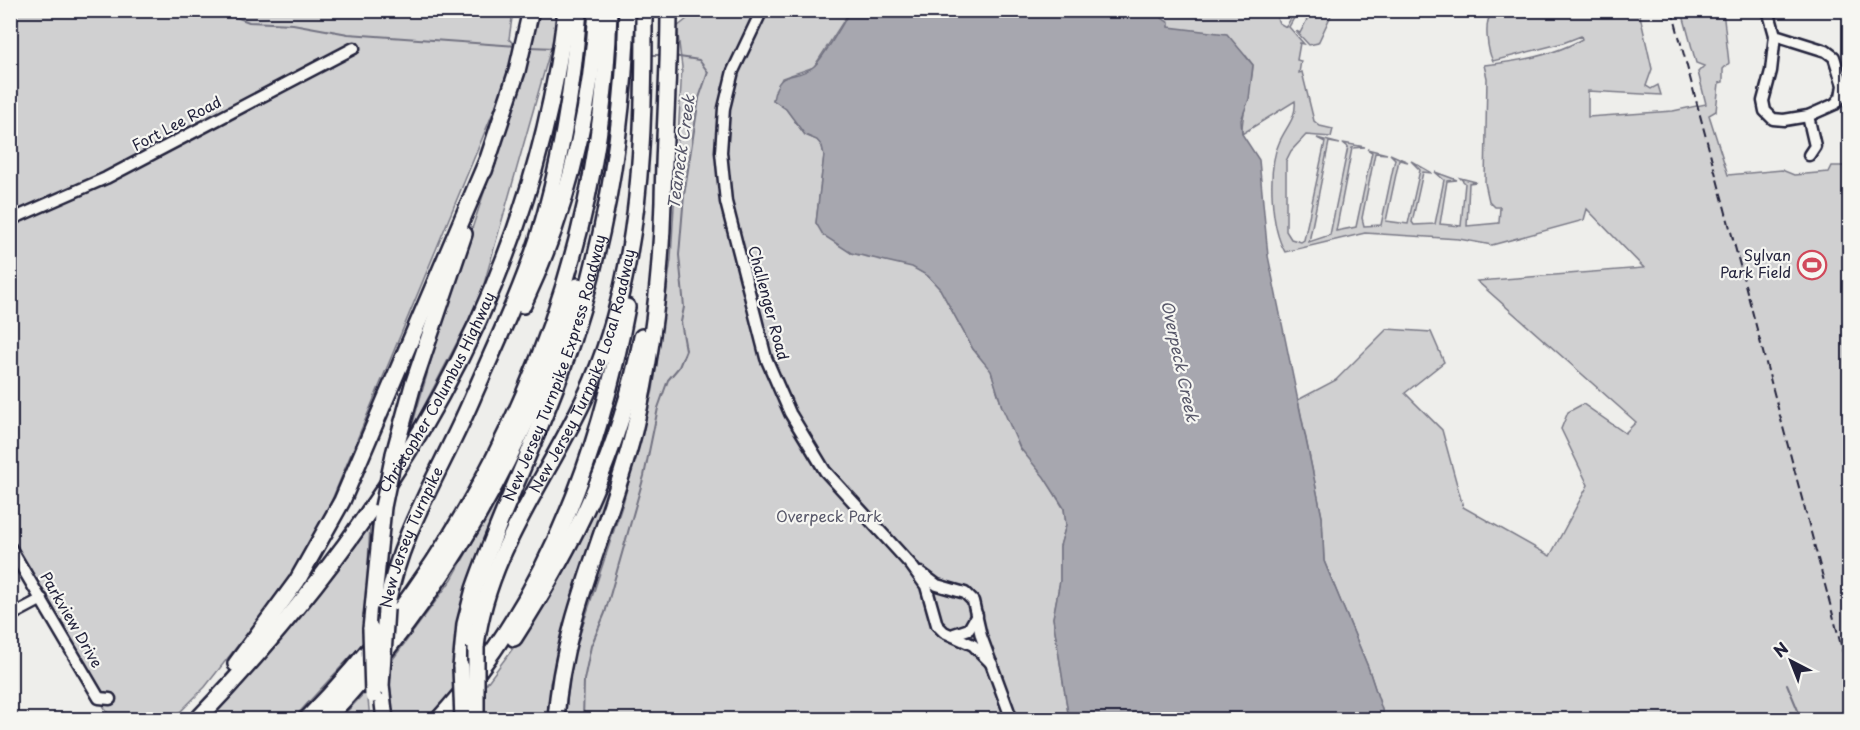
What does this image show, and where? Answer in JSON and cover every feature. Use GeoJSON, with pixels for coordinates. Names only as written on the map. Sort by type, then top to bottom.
{"type":"FeatureCollection","features":[{"type":"Feature","properties":{"kind":"highway"},"geometry":{"type":"LineString","coordinates":[[383,720],[377,690],[371,629],[375,565],[393,454],[413,385],[521,56],[531,10]]}},
{"type":"Feature","properties":{"kind":"highway"},"geometry":{"type":"LineString","coordinates":[[472,400],[516,298],[543,223],[560,153],[569,40],[566,10]]}},
{"type":"Feature","properties":{"kind":"highway"},"geometry":{"type":"LineString","coordinates":[[569,40],[579,10]]}},
{"type":"Feature","properties":{"kind":"highway"},"geometry":{"type":"LineString","coordinates":[[306,720],[363,656],[423,578],[470,503],[514,417],[550,328],[580,227],[594,158],[601,42],[597,10]]}},
{"type":"Feature","properties":{"kind":"highway"},"geometry":{"type":"LineString","coordinates":[[601,42],[609,10]]}},
{"type":"Feature","properties":{"kind":"highway","name":"New Jersey Turnpike Express Roadway"},"geometry":{"type":"LineString","coordinates":[[472,718],[460,667],[465,624],[474,589],[574,336],[596,259],[614,177],[625,63],[627,10]]}},
{"type":"Feature","properties":{"kind":"highway","name":"New Jersey Turnpike Local Roadway"},"geometry":{"type":"LineString","coordinates":[[472,718],[476,647],[484,603],[495,570],[579,410],[598,366],[617,308],[634,226],[642,145],[644,10]]}},
{"type":"Feature","properties":{"kind":"highway"},"geometry":{"type":"LineString","coordinates":[[556,720],[560,679],[569,638],[618,488],[641,397],[658,288],[669,66],[669,10]]}},
{"type":"Feature","properties":{"kind":"highway","name":"Christopher Columbus Highway"},"geometry":{"type":"LineString","coordinates":[[197,720],[285,621],[348,542],[408,455],[444,394],[487,306],[516,231],[567,59]]}},
{"type":"Feature","properties":{"kind":"highway"},"geometry":{"type":"LineString","coordinates":[[472,400],[495,363],[521,310],[555,226],[579,147],[600,61]]}},
{"type":"Feature","properties":{"kind":"highway"},"geometry":{"type":"LineString","coordinates":[[187,720],[274,614],[307,564],[333,518],[487,161]]}},
{"type":"Feature","properties":{"kind":"highway"},"geometry":{"type":"LineString","coordinates":[[325,720],[381,656],[424,599],[468,533],[499,479],[531,415],[551,366],[580,282],[595,225],[614,177]]}},
{"type":"Feature","properties":{"kind":"highway"},"geometry":{"type":"LineString","coordinates":[[470,681],[510,645],[569,546],[607,464],[625,411],[641,342],[663,201]]}},
{"type":"Feature","properties":{"kind":"highway"},"geometry":{"type":"LineString","coordinates":[[438,720],[470,681],[524,603],[556,540],[583,474],[604,406],[621,338],[632,278],[634,226]]}},
{"type":"Feature","properties":{"kind":"highway","name":"New Jersey Turnpike"},"geometry":{"type":"LineString","coordinates":[[377,690],[386,609],[397,566],[408,533],[472,400]]}},
{"type":"Feature","properties":{"kind":"street","name":"Challenger Road"},"geometry":{"type":"LineString","coordinates":[[762,10],[750,31],[733,71],[724,108],[721,152],[726,202],[766,358],[782,396],[808,444],[845,494],[912,565],[932,582],[965,593],[972,599],[981,636],[1012,720]]}},
{"type":"Feature","properties":{"kind":"street"},"geometry":{"type":"LineString","coordinates":[[1768,10],[1775,35],[1764,108],[1769,115],[1778,120],[1808,116],[1822,111],[1841,97],[1844,85],[1834,57],[1826,51],[1775,35]]}},
{"type":"Feature","properties":{"kind":"street","name":"Fort Lee Road"},"geometry":{"type":"LineString","coordinates":[[10,220],[106,178],[354,48]]}},
{"type":"Feature","properties":{"kind":"street"},"geometry":{"type":"LineString","coordinates":[[1808,116],[1815,146],[1809,155]]}},
{"type":"Feature","properties":{"kind":"street","name":"Parkview Drive"},"geometry":{"type":"LineString","coordinates":[[10,547],[99,698],[110,699]]}},
{"type":"Feature","properties":{"kind":"street","name":"Challenger Road"},"geometry":{"type":"LineString","coordinates":[[912,565],[926,586],[939,627],[973,645],[992,664]]}},
{"type":"Feature","properties":{"kind":"street"},"geometry":{"type":"LineString","coordinates":[[933,610],[941,596],[954,591]]}},
{"type":"Feature","properties":{"kind":"street"},"geometry":{"type":"LineString","coordinates":[[10,616],[42,599]]}},
{"type":"Feature","properties":{"kind":"street"},"geometry":{"type":"LineString","coordinates":[[954,634],[969,629],[977,615]]}},
{"type":"Feature","properties":{"kind":"green space"},"geometry":{"type":"Polygon","coordinates":[[[1312,10],[1333,11],[1318,43],[1309,45],[1296,31],[1300,33],[1312,10]]]}},
{"type":"Feature","properties":{"kind":"green space"},"geometry":{"type":"Polygon","coordinates":[[[10,11],[513,11],[509,39],[519,50],[309,555],[205,687],[173,719],[111,719],[11,547],[10,11]]]}},
{"type":"Feature","properties":{"kind":"green space"},"geometry":{"type":"Polygon","coordinates":[[[539,11],[556,11],[554,37],[480,298],[410,433],[450,295],[531,51],[539,11]]]}},
{"type":"Feature","properties":{"kind":"green space","name":"Overpeck Park"},"geometry":{"type":"Polygon","coordinates":[[[692,11],[850,11],[814,67],[782,78],[773,100],[786,109],[805,135],[817,140],[822,146],[824,155],[816,223],[851,253],[912,266],[928,276],[940,289],[973,349],[991,370],[1002,407],[1064,509],[1066,525],[1060,546],[1060,581],[1053,618],[1069,719],[565,720],[572,658],[623,503],[653,390],[671,259],[682,67],[677,27],[692,15],[692,11]]]}},
{"type":"Feature","properties":{"kind":"green space"},"geometry":{"type":"Polygon","coordinates":[[[1167,11],[1274,11],[1279,23],[1286,27],[1295,11],[1298,11],[1289,27],[1304,44],[1300,43],[1297,60],[1301,61],[1299,73],[1302,72],[1314,121],[1320,126],[1333,129],[1331,137],[1306,135],[1291,151],[1286,161],[1286,231],[1291,239],[1301,242],[1304,240],[1325,142],[1317,138],[1340,144],[1329,142],[1309,242],[1330,235],[1348,147],[1343,143],[1365,147],[1352,148],[1336,231],[1356,227],[1372,152],[1367,149],[1387,154],[1375,153],[1362,218],[1364,226],[1381,225],[1395,159],[1390,154],[1408,162],[1399,160],[1386,221],[1408,224],[1420,170],[1411,161],[1432,173],[1423,172],[1412,222],[1414,225],[1435,224],[1444,180],[1435,172],[1457,180],[1447,181],[1440,224],[1461,226],[1465,183],[1460,178],[1476,182],[1469,183],[1467,226],[1499,223],[1500,207],[1495,207],[1489,201],[1485,183],[1487,78],[1484,65],[1535,57],[1582,39],[1581,36],[1563,43],[1493,61],[1487,37],[1491,14],[1489,11],[1639,11],[1652,69],[1646,86],[1651,89],[1658,85],[1661,95],[1588,91],[1588,117],[1673,111],[1706,104],[1698,72],[1704,66],[1696,63],[1682,11],[1723,11],[1729,63],[1723,69],[1723,82],[1719,83],[1716,111],[1709,115],[1728,175],[1782,170],[1794,175],[1829,172],[1832,166],[1849,166],[1849,719],[1385,719],[1368,667],[1324,561],[1322,517],[1298,400],[1336,380],[1387,329],[1431,332],[1444,362],[1405,393],[1442,430],[1463,507],[1550,556],[1588,485],[1561,429],[1568,412],[1583,404],[1625,433],[1636,422],[1477,281],[1644,268],[1587,209],[1584,220],[1492,245],[1459,239],[1365,233],[1285,252],[1276,228],[1272,183],[1275,154],[1294,113],[1295,101],[1242,134],[1253,65],[1246,56],[1168,27],[1161,18],[1167,11]]]}},
{"type":"Feature","properties":{"kind":"green space"},"geometry":{"type":"Polygon","coordinates":[[[519,459],[458,640],[453,694],[429,719],[394,719],[390,681],[393,659],[452,579],[519,459]]]}},
{"type":"Feature","properties":{"kind":"green space"},"geometry":{"type":"Polygon","coordinates":[[[603,483],[615,487],[550,683],[550,719],[484,719],[481,691],[519,640],[603,483]]]}},
{"type":"Feature","properties":{"kind":"green space"},"geometry":{"type":"Polygon","coordinates":[[[370,525],[364,642],[293,719],[205,720],[279,642],[370,525]]]}},
{"type":"Feature","properties":{"kind":"green space"},"geometry":{"type":"Polygon","coordinates":[[[367,690],[370,719],[340,720],[342,717],[367,690]]]}},
{"type":"Feature","properties":{"kind":"water","name":"Overpeck Creek"},"geometry":{"type":"Polygon","coordinates":[[[850,11],[1167,11],[1162,18],[1169,23],[1169,27],[1227,34],[1253,65],[1249,99],[1241,120],[1242,134],[1259,160],[1268,256],[1322,517],[1324,561],[1368,667],[1385,719],[1069,719],[1053,618],[1060,581],[1060,546],[1066,525],[1064,508],[1044,477],[1020,448],[1002,407],[991,371],[973,349],[940,289],[928,276],[912,267],[851,253],[823,235],[816,223],[824,155],[822,146],[817,140],[805,135],[786,109],[773,100],[776,89],[783,79],[800,74],[817,63],[850,11]]]}},
{"type":"Feature","properties":{"kind":"waterway","name":"Teaneck Creek"},"geometry":{"type":"LineString","coordinates":[[218,10],[249,22],[293,24],[348,34],[518,46]]}},
{"type":"Feature","properties":{"kind":"waterway","name":"Teaneck Creek"},"geometry":{"type":"LineString","coordinates":[[530,47],[554,48]]}},
{"type":"Feature","properties":{"kind":"waterway","name":"Teaneck Creek"},"geometry":{"type":"LineString","coordinates":[[649,55],[662,55]]}},
{"type":"Feature","properties":{"kind":"waterway","name":"Teaneck Creek"},"geometry":{"type":"LineString","coordinates":[[583,720],[584,680],[591,646],[605,613],[644,476],[658,408],[668,380],[679,367],[686,350],[681,322],[684,307],[679,255],[684,195],[699,98],[708,72],[699,60],[673,56]]}},
{"type":"Feature","properties":{"kind":"waterway"},"geometry":{"type":"LineString","coordinates":[[1787,684],[1802,720]]}},
{"type":"Feature","properties":{"kind":"railway"},"geometry":{"type":"LineString","coordinates":[[1672,10],[1850,679]]}},
{"type":"Feature","properties":{"kind":"place","name":"Sylvan Park Field"},"geometry":{"type":"Point","coordinates":[1812,265]}}]}
